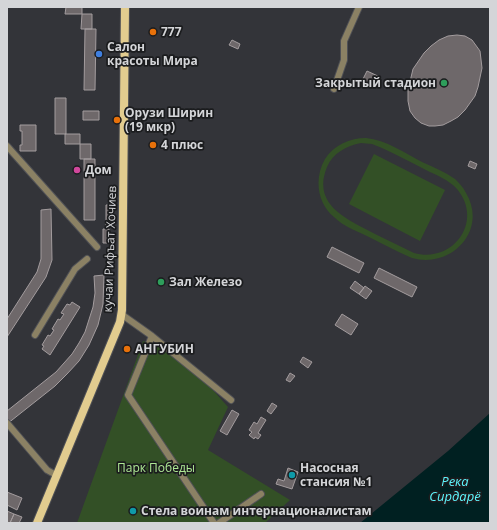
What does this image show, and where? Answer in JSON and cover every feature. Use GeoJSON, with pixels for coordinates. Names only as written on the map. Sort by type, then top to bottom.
{"type":"FeatureCollection","features":[{"type":"Feature","properties":{"kind":"main road","name":"кучаи Рифъат Хочиев"},"geometry":{"type":"LineString","coordinates":[[37,523],[120,322],[123,294],[125,7]]}},
{"type":"Feature","properties":{"kind":"street"},"geometry":{"type":"LineString","coordinates":[[334,89],[344,60],[344,40],[359,7]]}},
{"type":"Feature","properties":{"kind":"street"},"geometry":{"type":"LineString","coordinates":[[7,146],[97,248]]}},
{"type":"Feature","properties":{"kind":"street"},"geometry":{"type":"LineString","coordinates":[[35,335],[75,269],[87,259]]}},
{"type":"Feature","properties":{"kind":"street"},"geometry":{"type":"LineString","coordinates":[[121,314],[152,336],[231,400]]}},
{"type":"Feature","properties":{"kind":"street"},"geometry":{"type":"LineString","coordinates":[[152,336],[128,395],[214,523]]}},
{"type":"Feature","properties":{"kind":"street"},"geometry":{"type":"LineString","coordinates":[[7,423],[47,470],[56,475]]}},
{"type":"Feature","properties":{"kind":"street"},"geometry":{"type":"LineString","coordinates":[[219,523],[261,494]]}},
{"type":"Feature","properties":{"kind":"green space"},"geometry":{"type":"Polygon","coordinates":[[[360,138],[373,139],[388,144],[443,172],[458,182],[465,191],[472,207],[472,220],[469,233],[462,244],[452,252],[440,258],[427,260],[412,258],[338,221],[328,211],[321,198],[319,190],[319,174],[325,159],[333,150],[343,143],[360,138]],[[361,143],[350,146],[336,154],[327,167],[323,181],[324,192],[328,202],[335,210],[354,223],[414,253],[428,255],[441,252],[452,246],[460,237],[466,226],[467,214],[465,201],[457,189],[442,178],[372,144],[361,143]]]}},
{"type":"Feature","properties":{"kind":"green space"},"geometry":{"type":"Polygon","coordinates":[[[374,154],[445,190],[420,241],[349,204],[374,154]]]}},
{"type":"Feature","properties":{"kind":"green space","name":"Парк Победы"},"geometry":{"type":"Polygon","coordinates":[[[143,341],[180,353],[228,407],[208,450],[290,500],[265,523],[77,523],[143,341]]]}},
{"type":"Feature","properties":{"kind":"water","name":"Река Сирдарё"},"geometry":{"type":"Polygon","coordinates":[[[490,413],[490,523],[360,523],[448,451],[490,413]]]}},
{"type":"Feature","properties":{"kind":"building"},"geometry":{"type":"Polygon","coordinates":[[[66,7],[82,7],[82,14],[65,14],[66,7]]]}},
{"type":"Feature","properties":{"kind":"building"},"geometry":{"type":"Polygon","coordinates":[[[82,14],[92,14],[92,29],[81,29],[82,14]]]}},
{"type":"Feature","properties":{"kind":"building"},"geometry":{"type":"Polygon","coordinates":[[[85,29],[96,29],[95,90],[84,90],[85,29]]]}},
{"type":"Feature","properties":{"kind":"building","name":"Закрытый стадион"},"geometry":{"type":"Polygon","coordinates":[[[448,36],[465,36],[472,40],[480,51],[482,68],[478,87],[475,96],[458,117],[443,125],[429,126],[421,123],[410,111],[408,90],[413,69],[431,46],[448,36]]]}},
{"type":"Feature","properties":{"kind":"building"},"geometry":{"type":"Polygon","coordinates":[[[232,40],[240,44],[238,49],[229,45],[232,40]]]}},
{"type":"Feature","properties":{"kind":"building"},"geometry":{"type":"Polygon","coordinates":[[[367,71],[380,77],[376,86],[362,81],[367,71]]]}},
{"type":"Feature","properties":{"kind":"building"},"geometry":{"type":"Polygon","coordinates":[[[55,98],[66,98],[66,134],[55,134],[55,98]]]}},
{"type":"Feature","properties":{"kind":"building"},"geometry":{"type":"Polygon","coordinates":[[[83,111],[99,111],[99,120],[83,120],[83,111]]]}},
{"type":"Feature","properties":{"kind":"building"},"geometry":{"type":"Polygon","coordinates":[[[20,125],[36,125],[36,151],[20,151],[20,145],[22,145],[22,131],[20,131],[20,125]]]}},
{"type":"Feature","properties":{"kind":"building"},"geometry":{"type":"Polygon","coordinates":[[[65,134],[80,134],[80,144],[65,144],[65,134]]]}},
{"type":"Feature","properties":{"kind":"building"},"geometry":{"type":"Polygon","coordinates":[[[80,144],[91,144],[91,159],[80,159],[80,144]]]}},
{"type":"Feature","properties":{"kind":"building"},"geometry":{"type":"Polygon","coordinates":[[[84,159],[95,159],[95,220],[84,220],[84,159]]]}},
{"type":"Feature","properties":{"kind":"building"},"geometry":{"type":"Polygon","coordinates":[[[470,161],[477,164],[475,169],[468,166],[470,161]]]}},
{"type":"Feature","properties":{"kind":"building"},"geometry":{"type":"Polygon","coordinates":[[[106,205],[114,205],[113,226],[106,226],[106,205]]]}},
{"type":"Feature","properties":{"kind":"building"},"geometry":{"type":"Polygon","coordinates":[[[51,209],[52,260],[46,277],[7,337],[7,319],[37,272],[41,259],[41,210],[51,209]]]}},
{"type":"Feature","properties":{"kind":"building"},"geometry":{"type":"Polygon","coordinates":[[[103,229],[109,229],[109,243],[103,243],[103,229]]]}},
{"type":"Feature","properties":{"kind":"building"},"geometry":{"type":"Polygon","coordinates":[[[332,247],[364,263],[359,273],[327,257],[332,247]]]}},
{"type":"Feature","properties":{"kind":"building"},"geometry":{"type":"Polygon","coordinates":[[[379,268],[417,287],[412,297],[374,278],[379,268]]]}},
{"type":"Feature","properties":{"kind":"building"},"geometry":{"type":"Polygon","coordinates":[[[104,275],[103,304],[98,325],[89,345],[79,361],[55,386],[7,424],[7,411],[56,372],[72,354],[85,332],[93,307],[95,293],[94,276],[104,275]]]}},
{"type":"Feature","properties":{"kind":"building"},"geometry":{"type":"Polygon","coordinates":[[[355,281],[364,288],[359,294],[350,288],[355,281]]]}},
{"type":"Feature","properties":{"kind":"building"},"geometry":{"type":"Polygon","coordinates":[[[365,286],[372,291],[366,299],[359,294],[365,286]]]}},
{"type":"Feature","properties":{"kind":"building"},"geometry":{"type":"Polygon","coordinates":[[[72,302],[80,307],[50,355],[42,349],[44,346],[42,345],[48,335],[50,336],[54,330],[52,329],[58,319],[60,320],[64,314],[61,313],[67,304],[70,305],[72,302]]]}},
{"type":"Feature","properties":{"kind":"building"},"geometry":{"type":"Polygon","coordinates":[[[342,314],[358,324],[351,335],[335,325],[342,314]]]}},
{"type":"Feature","properties":{"kind":"building"},"geometry":{"type":"Polygon","coordinates":[[[303,357],[312,362],[308,368],[300,362],[303,357]]]}},
{"type":"Feature","properties":{"kind":"building"},"geometry":{"type":"Polygon","coordinates":[[[290,373],[295,376],[290,382],[286,380],[290,373]]]}},
{"type":"Feature","properties":{"kind":"building"},"geometry":{"type":"Polygon","coordinates":[[[272,403],[277,406],[271,414],[267,411],[272,403]]]}},
{"type":"Feature","properties":{"kind":"building"},"geometry":{"type":"Polygon","coordinates":[[[232,410],[239,414],[227,435],[220,431],[232,410]]]}},
{"type":"Feature","properties":{"kind":"building"},"geometry":{"type":"Polygon","coordinates":[[[261,417],[266,420],[258,433],[261,435],[258,439],[255,437],[254,439],[249,435],[252,432],[249,430],[254,422],[257,424],[261,417]]]}},
{"type":"Feature","properties":{"kind":"building","name":"Насосная стансия №1"},"geometry":{"type":"Polygon","coordinates":[[[288,468],[298,472],[292,489],[276,484],[278,479],[284,481],[288,468]]]}},
{"type":"Feature","properties":{"kind":"building"},"geometry":{"type":"Polygon","coordinates":[[[7,492],[22,498],[17,510],[7,505],[7,492]]]}},
{"type":"Feature","properties":{"kind":"building"},"geometry":{"type":"Polygon","coordinates":[[[7,511],[14,514],[10,523],[7,523],[7,511]]]}},
{"type":"Feature","properties":{"kind":"building"},"geometry":{"type":"Polygon","coordinates":[[[14,514],[22,517],[19,523],[10,523],[14,514]]]}},
{"type":"Feature","properties":{"kind":"place","name":"777"},"geometry":{"type":"Point","coordinates":[153,32]}},
{"type":"Feature","properties":{"kind":"place","name":"Салон красоты Мира"},"geometry":{"type":"Point","coordinates":[99,54]}},
{"type":"Feature","properties":{"kind":"place","name":"Закрытый стадион"},"geometry":{"type":"Point","coordinates":[444,83]}},
{"type":"Feature","properties":{"kind":"place","name":"Орузи Ширин (19 мкр)"},"geometry":{"type":"Point","coordinates":[117,120]}},
{"type":"Feature","properties":{"kind":"place","name":"4 плюс"},"geometry":{"type":"Point","coordinates":[153,145]}},
{"type":"Feature","properties":{"kind":"place","name":"Дом"},"geometry":{"type":"Point","coordinates":[77,170]}},
{"type":"Feature","properties":{"kind":"place","name":"Зал Железо"},"geometry":{"type":"Point","coordinates":[161,282]}},
{"type":"Feature","properties":{"kind":"place","name":"АНГУБИН"},"geometry":{"type":"Point","coordinates":[127,349]}},
{"type":"Feature","properties":{"kind":"place","name":"Насосная стансия №1"},"geometry":{"type":"Point","coordinates":[292,475]}},
{"type":"Feature","properties":{"kind":"place","name":"Стела воинам интернационалистам"},"geometry":{"type":"Point","coordinates":[133,511]}}]}
